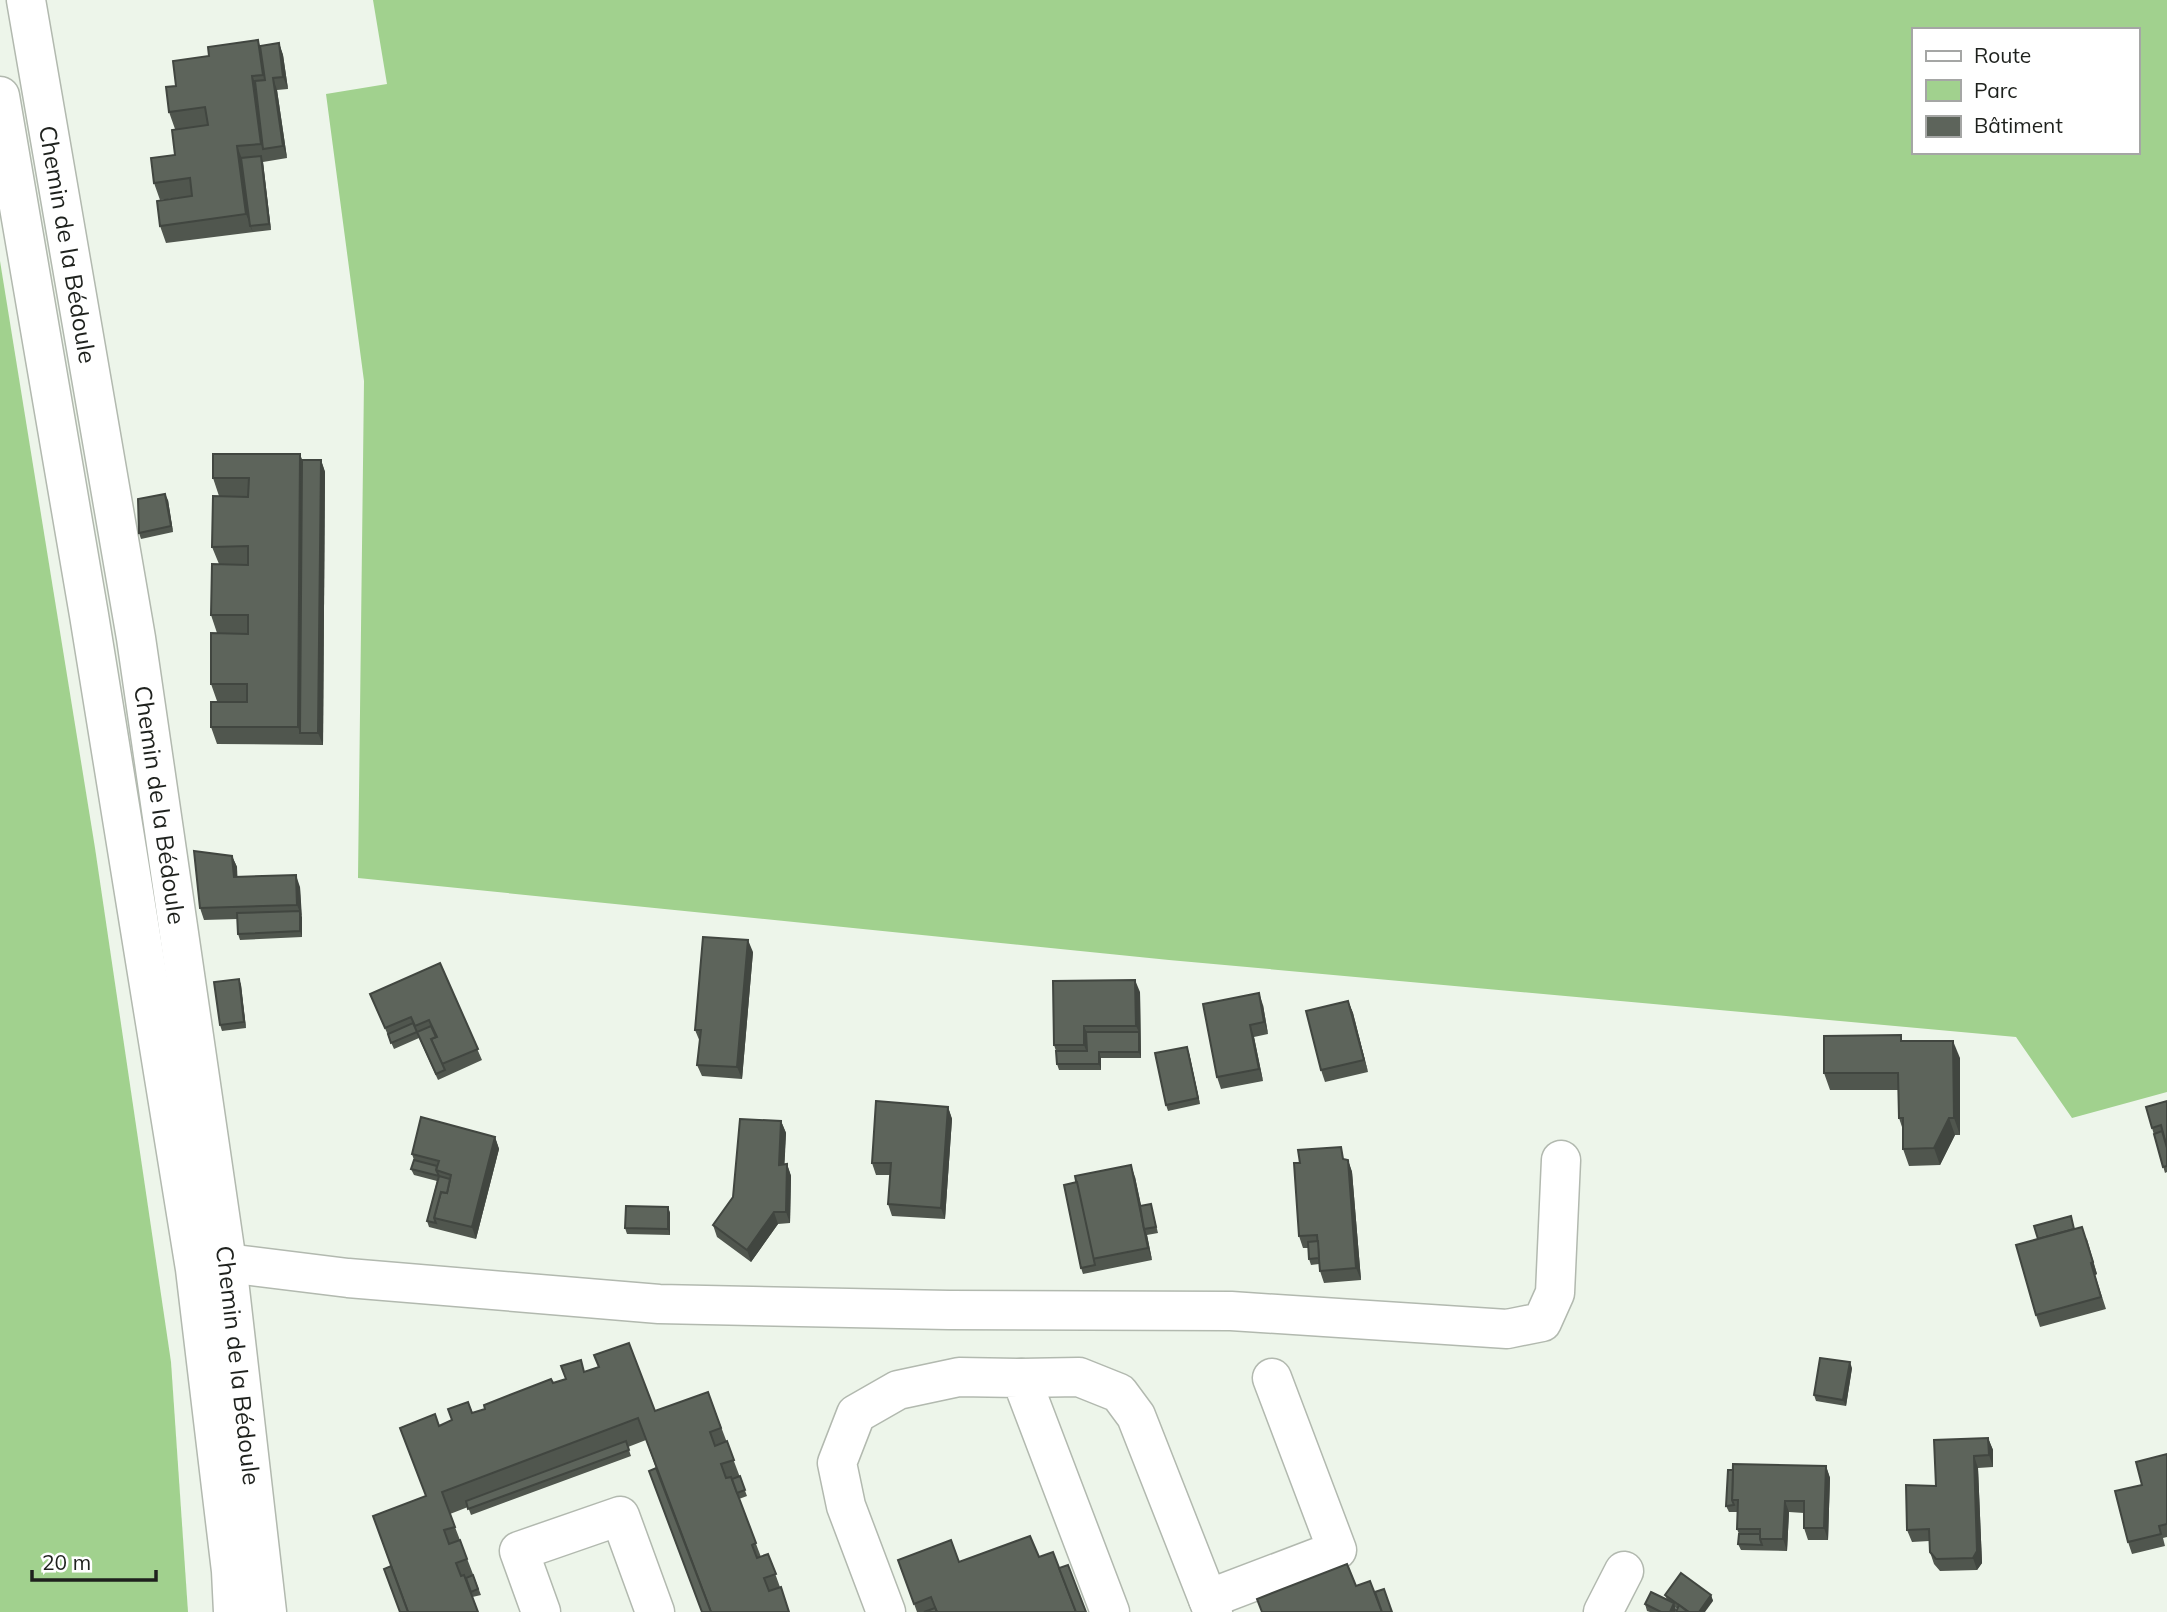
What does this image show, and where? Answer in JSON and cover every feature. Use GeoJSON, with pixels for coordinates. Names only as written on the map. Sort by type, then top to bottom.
{"type":"FeatureCollection","features":[{"type":"Feature","properties":{"kind":"street","name":"Chemin de la Bédoule"},"geometry":{"type":"LineString","coordinates":[[26,0],[136,638],[227,1263],[267,1612]]}},
{"type":"Feature","properties":{"kind":"street","name":"Chemin de la Bédoule"},"geometry":{"type":"LineString","coordinates":[[0,96],[93,642],[195,1269],[231,1571],[233,1612]]}},
{"type":"Feature","properties":{"kind":"street"},"geometry":{"type":"LineString","coordinates":[[227,1263],[348,1279],[659,1304],[948,1310],[1231,1311],[1507,1329],[1542,1322],[1555,1293],[1561,1160]]}},
{"type":"Feature","properties":{"kind":"street"},"geometry":{"type":"LineString","coordinates":[[886,1612],[846,1506],[837,1463],[856,1414],[898,1390],[959,1377],[1079,1377],[1119,1393],[1136,1416],[1210,1606],[1337,1550],[1272,1378]]}},
{"type":"Feature","properties":{"kind":"street"},"geometry":{"type":"LineString","coordinates":[[1021,1378],[1110,1612]]}},
{"type":"Feature","properties":{"kind":"street"},"geometry":{"type":"LineString","coordinates":[[541,1612],[519,1550],[620,1516],[655,1612]]}},
{"type":"Feature","properties":{"kind":"street"},"geometry":{"type":"LineString","coordinates":[[1603,1612],[1624,1571]]}},
{"type":"Feature","properties":{"kind":"green space"},"geometry":{"type":"Polygon","coordinates":[[[373,0],[2167,0],[2167,1092],[2072,1118],[2016,1037],[1169,960],[358,878],[364,381],[326,94],[387,84],[373,0]]]}},
{"type":"Feature","properties":{"kind":"green space"},"geometry":{"type":"Polygon","coordinates":[[[0,261],[95,848],[171,1362],[188,1612],[0,1612],[0,261]]]}},
{"type":"Feature","properties":{"kind":"building"},"geometry":{"type":"Polygon","coordinates":[[[258,40],[263,75],[252,76],[261,144],[237,146],[246,214],[160,226],[157,201],[192,196],[190,178],[154,183],[151,158],[175,155],[172,130],[208,125],[205,107],[169,112],[166,87],[176,86],[173,61],[209,56],[208,47],[258,40]]]}},
{"type":"Feature","properties":{"kind":"building"},"geometry":{"type":"Polygon","coordinates":[[[279,43],[283,77],[273,78],[283,146],[263,149],[255,81],[265,80],[260,46],[279,43]]]}},
{"type":"Feature","properties":{"kind":"building"},"geometry":{"type":"Polygon","coordinates":[[[261,156],[269,224],[250,226],[241,158],[261,156]]]}},
{"type":"Feature","properties":{"kind":"building"},"geometry":{"type":"Polygon","coordinates":[[[213,454],[300,454],[298,727],[211,727],[211,702],[247,702],[247,684],[211,684],[211,633],[248,634],[248,615],[211,615],[212,564],[248,565],[248,546],[212,547],[213,496],[248,497],[249,478],[213,478],[213,454]]]}},
{"type":"Feature","properties":{"kind":"building"},"geometry":{"type":"Polygon","coordinates":[[[302,460],[321,460],[318,733],[300,733],[302,460]]]}},
{"type":"Feature","properties":{"kind":"building"},"geometry":{"type":"Polygon","coordinates":[[[165,494],[171,526],[139,533],[138,499],[165,494]]]}},
{"type":"Feature","properties":{"kind":"building"},"geometry":{"type":"Polygon","coordinates":[[[194,851],[232,856],[234,877],[296,875],[297,905],[200,908],[194,851]]]}},
{"type":"Feature","properties":{"kind":"building"},"geometry":{"type":"Polygon","coordinates":[[[300,911],[300,931],[238,934],[237,913],[300,911]]]}},
{"type":"Feature","properties":{"kind":"building"},"geometry":{"type":"Polygon","coordinates":[[[703,937],[748,940],[737,1067],[697,1065],[701,1030],[695,1030],[703,937]]]}},
{"type":"Feature","properties":{"kind":"building"},"geometry":{"type":"Polygon","coordinates":[[[440,963],[478,1049],[442,1064],[431,1039],[437,1037],[429,1020],[415,1026],[411,1017],[385,1028],[370,994],[440,963]]]}},
{"type":"Feature","properties":{"kind":"building"},"geometry":{"type":"Polygon","coordinates":[[[239,979],[244,1022],[220,1025],[214,982],[239,979]]]}},
{"type":"Feature","properties":{"kind":"building"},"geometry":{"type":"Polygon","coordinates":[[[1135,980],[1136,1026],[1084,1026],[1084,1045],[1054,1045],[1053,981],[1135,980]]]}},
{"type":"Feature","properties":{"kind":"building"},"geometry":{"type":"Polygon","coordinates":[[[1259,993],[1264,1022],[1250,1025],[1259,1069],[1217,1077],[1203,1004],[1259,993]]]}},
{"type":"Feature","properties":{"kind":"building"},"geometry":{"type":"Polygon","coordinates":[[[1348,1001],[1364,1060],[1321,1070],[1306,1011],[1348,1001]]]}},
{"type":"Feature","properties":{"kind":"building"},"geometry":{"type":"Polygon","coordinates":[[[413,1023],[417,1032],[391,1043],[388,1034],[413,1023]]]}},
{"type":"Feature","properties":{"kind":"building"},"geometry":{"type":"Polygon","coordinates":[[[431,1026],[436,1037],[431,1039],[445,1070],[436,1074],[417,1032],[431,1026]]]}},
{"type":"Feature","properties":{"kind":"building"},"geometry":{"type":"Polygon","coordinates":[[[1086,1032],[1139,1032],[1139,1052],[1099,1052],[1099,1064],[1057,1064],[1056,1051],[1087,1051],[1086,1032]]]}},
{"type":"Feature","properties":{"kind":"building"},"geometry":{"type":"Polygon","coordinates":[[[1901,1035],[1901,1041],[1953,1041],[1954,1118],[1949,1118],[1934,1148],[1903,1149],[1898,1073],[1824,1073],[1824,1036],[1901,1035]]]}},
{"type":"Feature","properties":{"kind":"building"},"geometry":{"type":"Polygon","coordinates":[[[1187,1047],[1198,1098],[1166,1105],[1155,1053],[1187,1047]]]}},
{"type":"Feature","properties":{"kind":"building"},"geometry":{"type":"Polygon","coordinates":[[[876,1101],[948,1107],[941,1208],[888,1204],[891,1163],[872,1163],[876,1101]]]}},
{"type":"Feature","properties":{"kind":"building"},"geometry":{"type":"Polygon","coordinates":[[[2167,1101],[2167,1148],[2161,1125],[2152,1128],[2146,1107],[2167,1101]]]}},
{"type":"Feature","properties":{"kind":"building"},"geometry":{"type":"Polygon","coordinates":[[[421,1117],[495,1137],[472,1227],[434,1218],[441,1192],[447,1193],[451,1175],[436,1170],[439,1161],[412,1154],[421,1117]]]}},
{"type":"Feature","properties":{"kind":"building"},"geometry":{"type":"Polygon","coordinates":[[[740,1119],[781,1121],[779,1165],[787,1164],[786,1212],[774,1212],[747,1250],[713,1225],[733,1197],[740,1119]]]}},
{"type":"Feature","properties":{"kind":"building"},"geometry":{"type":"Polygon","coordinates":[[[2162,1131],[2167,1148],[2167,1166],[2163,1167],[2154,1134],[2162,1131]]]}},
{"type":"Feature","properties":{"kind":"building"},"geometry":{"type":"Polygon","coordinates":[[[1341,1147],[1343,1159],[1348,1160],[1356,1268],[1320,1271],[1317,1235],[1299,1236],[1294,1163],[1300,1163],[1298,1150],[1341,1147]]]}},
{"type":"Feature","properties":{"kind":"building"},"geometry":{"type":"Polygon","coordinates":[[[414,1160],[437,1166],[439,1176],[411,1169],[414,1160]]]}},
{"type":"Feature","properties":{"kind":"building"},"geometry":{"type":"Polygon","coordinates":[[[1131,1165],[1148,1248],[1092,1259],[1075,1176],[1131,1165]]]}},
{"type":"Feature","properties":{"kind":"building"},"geometry":{"type":"Polygon","coordinates":[[[439,1176],[450,1179],[447,1193],[441,1192],[434,1218],[436,1223],[427,1221],[439,1176]]]}},
{"type":"Feature","properties":{"kind":"building"},"geometry":{"type":"Polygon","coordinates":[[[1077,1182],[1095,1265],[1081,1268],[1064,1185],[1077,1182]]]}},
{"type":"Feature","properties":{"kind":"building"},"geometry":{"type":"Polygon","coordinates":[[[1151,1204],[1156,1227],[1144,1229],[1140,1206],[1151,1204]]]}},
{"type":"Feature","properties":{"kind":"building"},"geometry":{"type":"Polygon","coordinates":[[[626,1206],[668,1207],[668,1229],[625,1228],[626,1206]]]}},
{"type":"Feature","properties":{"kind":"building"},"geometry":{"type":"Polygon","coordinates":[[[2071,1216],[2074,1229],[2038,1239],[2034,1226],[2071,1216]]]}},
{"type":"Feature","properties":{"kind":"building"},"geometry":{"type":"Polygon","coordinates":[[[2082,1227],[2101,1297],[2036,1315],[2016,1245],[2082,1227]]]}},
{"type":"Feature","properties":{"kind":"building"},"geometry":{"type":"Polygon","coordinates":[[[1318,1241],[1319,1258],[1309,1259],[1308,1242],[1318,1241]]]}},
{"type":"Feature","properties":{"kind":"building"},"geometry":{"type":"Polygon","coordinates":[[[629,1343],[655,1411],[708,1392],[721,1428],[710,1432],[715,1446],[727,1441],[734,1460],[721,1464],[726,1478],[731,1477],[756,1543],[752,1545],[757,1558],[768,1554],[776,1574],[764,1578],[769,1591],[781,1587],[789,1612],[711,1612],[638,1418],[442,1492],[455,1527],[444,1530],[449,1544],[460,1540],[467,1559],[456,1563],[461,1576],[464,1575],[478,1612],[408,1612],[373,1516],[426,1496],[400,1428],[435,1414],[439,1426],[452,1420],[448,1409],[468,1402],[472,1413],[485,1409],[484,1405],[551,1379],[553,1383],[566,1379],[561,1366],[581,1360],[584,1372],[599,1367],[594,1355],[629,1343]]]}},
{"type":"Feature","properties":{"kind":"building"},"geometry":{"type":"Polygon","coordinates":[[[1820,1358],[1850,1362],[1843,1400],[1814,1395],[1820,1358]]]}},
{"type":"Feature","properties":{"kind":"building"},"geometry":{"type":"Polygon","coordinates":[[[1988,1438],[1989,1455],[1974,1456],[1977,1551],[1973,1558],[1936,1559],[1930,1552],[1929,1529],[1907,1530],[1906,1485],[1936,1486],[1934,1440],[1988,1438]]]}},
{"type":"Feature","properties":{"kind":"building"},"geometry":{"type":"Polygon","coordinates":[[[626,1441],[629,1450],[468,1509],[466,1501],[626,1441]]]}},
{"type":"Feature","properties":{"kind":"building"},"geometry":{"type":"Polygon","coordinates":[[[2167,1454],[2167,1524],[2159,1526],[2161,1534],[2128,1542],[2115,1491],[2142,1485],[2136,1462],[2167,1454]]]}},
{"type":"Feature","properties":{"kind":"building"},"geometry":{"type":"Polygon","coordinates":[[[1733,1464],[1826,1466],[1824,1528],[1804,1528],[1804,1501],[1785,1501],[1783,1539],[1760,1539],[1760,1529],[1737,1529],[1738,1500],[1732,1500],[1733,1464]]]}},
{"type":"Feature","properties":{"kind":"building"},"geometry":{"type":"Polygon","coordinates":[[[656,1468],[711,1612],[702,1612],[649,1471],[656,1468]]]}},
{"type":"Feature","properties":{"kind":"building"},"geometry":{"type":"Polygon","coordinates":[[[1728,1470],[1733,1470],[1734,1505],[1726,1506],[1728,1470]]]}},
{"type":"Feature","properties":{"kind":"building"},"geometry":{"type":"Polygon","coordinates":[[[740,1476],[745,1490],[737,1493],[732,1479],[740,1476]]]}},
{"type":"Feature","properties":{"kind":"building"},"geometry":{"type":"Polygon","coordinates":[[[1739,1534],[1760,1534],[1762,1545],[1738,1544],[1739,1534]]]}},
{"type":"Feature","properties":{"kind":"building"},"geometry":{"type":"Polygon","coordinates":[[[1030,1536],[1039,1557],[1053,1552],[1076,1612],[937,1612],[931,1597],[914,1604],[898,1560],[951,1540],[959,1562],[1030,1536]]]}},
{"type":"Feature","properties":{"kind":"building"},"geometry":{"type":"Polygon","coordinates":[[[1347,1564],[1356,1586],[1370,1581],[1382,1612],[1262,1612],[1257,1599],[1347,1564]]]}},
{"type":"Feature","properties":{"kind":"building"},"geometry":{"type":"Polygon","coordinates":[[[1068,1565],[1086,1612],[1076,1612],[1059,1568],[1068,1565]]]}},
{"type":"Feature","properties":{"kind":"building"},"geometry":{"type":"Polygon","coordinates":[[[391,1566],[408,1612],[400,1612],[384,1569],[391,1566]]]}},
{"type":"Feature","properties":{"kind":"building"},"geometry":{"type":"Polygon","coordinates":[[[1681,1573],[1711,1595],[1699,1612],[1689,1612],[1665,1595],[1681,1573]]]}},
{"type":"Feature","properties":{"kind":"building"},"geometry":{"type":"Polygon","coordinates":[[[473,1575],[478,1589],[471,1592],[466,1578],[473,1575]]]}},
{"type":"Feature","properties":{"kind":"building"},"geometry":{"type":"Polygon","coordinates":[[[1384,1589],[1392,1612],[1382,1612],[1375,1592],[1384,1589]]]}},
{"type":"Feature","properties":{"kind":"building"},"geometry":{"type":"Polygon","coordinates":[[[1651,1592],[1674,1603],[1670,1612],[1661,1612],[1645,1604],[1651,1592]]]}},
{"type":"Feature","properties":{"kind":"building"},"geometry":{"type":"Polygon","coordinates":[[[1679,1605],[1688,1612],[1676,1612],[1679,1605]]]}}]}
